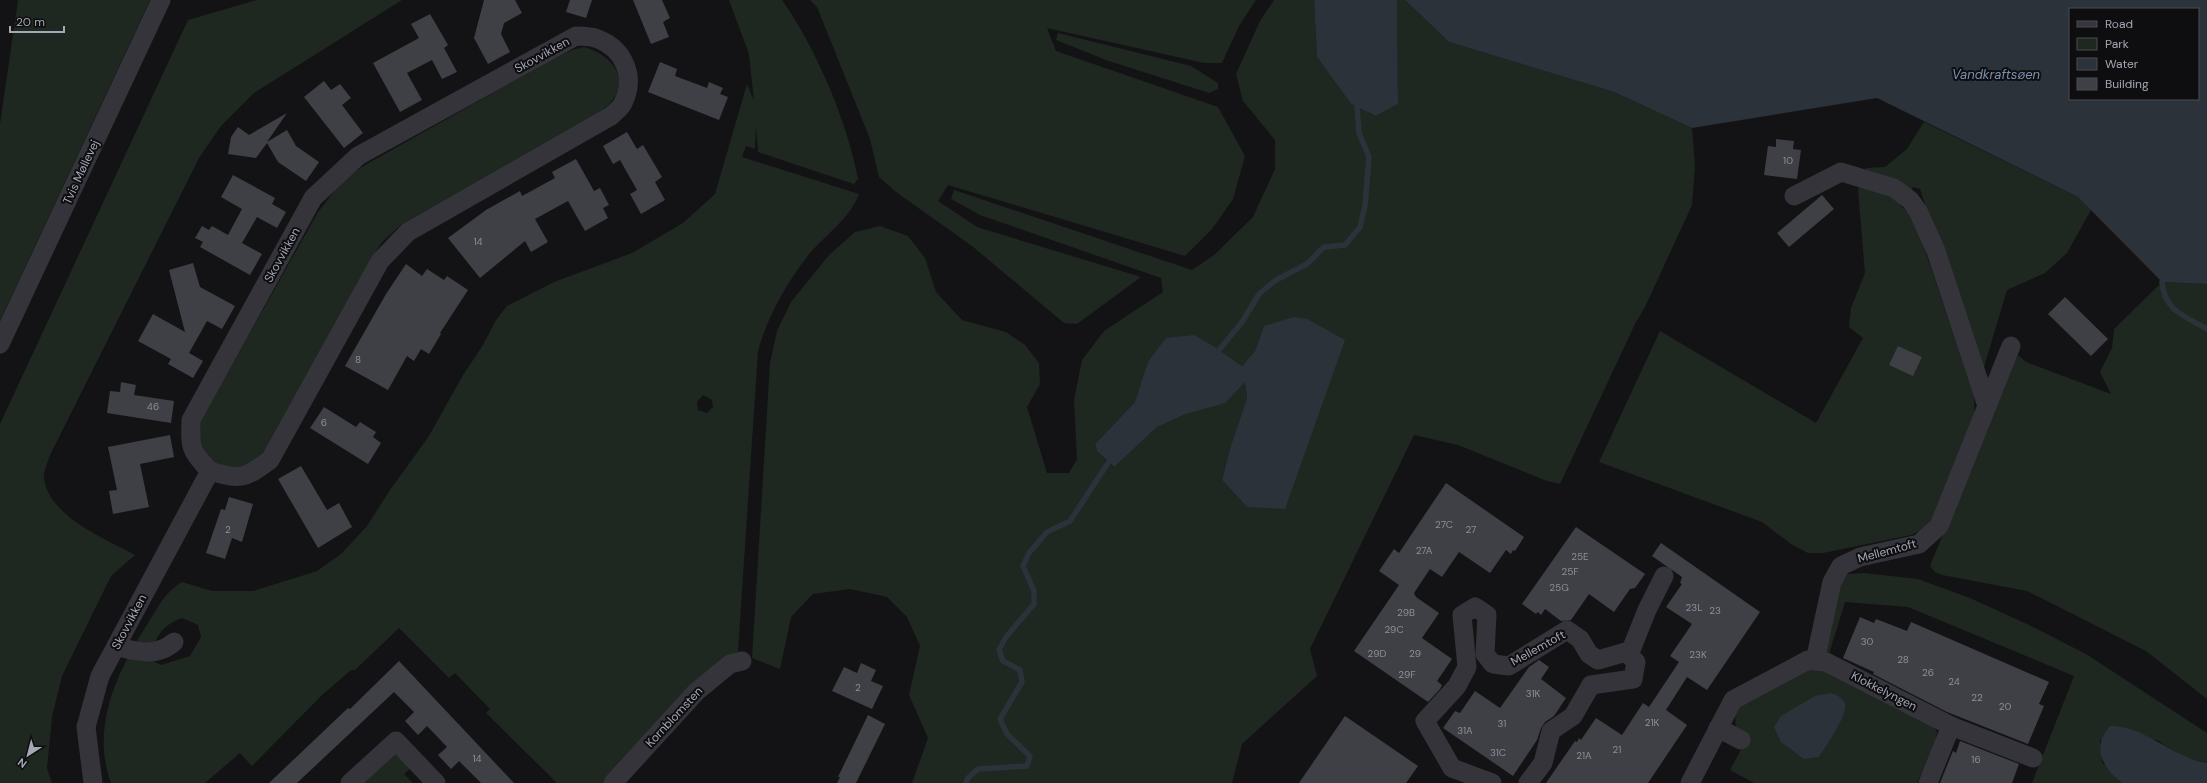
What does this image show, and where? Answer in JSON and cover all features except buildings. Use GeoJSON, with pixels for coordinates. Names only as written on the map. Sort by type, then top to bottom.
{"type":"FeatureCollection","features":[{"type":"Feature","properties":{"kind":"street","name":"Tvis Møllevej"},"geometry":{"type":"LineString","coordinates":[[0,344],[161,0]]}},
{"type":"Feature","properties":{"kind":"street","name":"Skovvikken"},"geometry":{"type":"LineString","coordinates":[[576,36],[597,38],[609,44],[624,60],[630,80],[623,103],[611,116],[408,232],[380,261],[270,460],[250,474],[234,478],[210,471],[201,462],[190,446],[191,420],[313,198],[358,156],[576,36]]}},
{"type":"Feature","properties":{"kind":"street"},"geometry":{"type":"LineString","coordinates":[[1794,196],[1841,172],[1894,188],[1910,200],[1918,211],[1936,251],[1987,406]]}},
{"type":"Feature","properties":{"kind":"street","name":"Mellemtoft"},"geometry":{"type":"LineString","coordinates":[[1815,661],[1832,582],[1841,566],[1860,557],[1919,544],[1939,526],[2011,346]]}},
{"type":"Feature","properties":{"kind":"street","name":"Skovvikken"},"geometry":{"type":"LineString","coordinates":[[93,783],[86,727],[100,676],[210,471]]}},
{"type":"Feature","properties":{"kind":"street"},"geometry":{"type":"LineString","coordinates":[[1528,783],[1543,763],[1551,731],[1573,716],[1591,685],[1633,679],[1636,662],[1629,655],[1647,610],[1664,576]]}},
{"type":"Feature","properties":{"kind":"street","name":"Mellemtoft"},"geometry":{"type":"LineString","coordinates":[[1492,783],[1452,768],[1425,721],[1457,686],[1467,667],[1462,615],[1475,607],[1487,615],[1485,654],[1493,664],[1509,666],[1567,630],[1580,639],[1589,654],[1598,660],[1626,652],[1629,655]]}},
{"type":"Feature","properties":{"kind":"street"},"geometry":{"type":"LineString","coordinates":[[116,646],[135,652],[149,652],[168,648],[174,642]]}},
{"type":"Feature","properties":{"kind":"street"},"geometry":{"type":"LineString","coordinates":[[1690,783],[1733,700],[1808,660],[1815,661]]}},
{"type":"Feature","properties":{"kind":"street","name":"Kornblomsten"},"geometry":{"type":"LineString","coordinates":[[613,783],[696,692],[730,664],[742,661]]}},
{"type":"Feature","properties":{"kind":"street","name":"Klokkelyngen"},"geometry":{"type":"LineString","coordinates":[[1815,661],[1826,662],[1951,726],[2033,758]]}},
{"type":"Feature","properties":{"kind":"street"},"geometry":{"type":"LineString","coordinates":[[1928,783],[1951,726]]}},
{"type":"Feature","properties":{"kind":"street"},"geometry":{"type":"LineString","coordinates":[[1718,728],[1741,740]]}},
{"type":"Feature","properties":{"kind":"street"},"geometry":{"type":"LineString","coordinates":[[350,783],[396,741],[436,783]]}},
{"type":"Feature","properties":{"kind":"green space"},"geometry":{"type":"Polygon","coordinates":[[[18,0],[150,0],[0,321],[0,124],[18,0]]]}},
{"type":"Feature","properties":{"kind":"green space"},"geometry":{"type":"Polygon","coordinates":[[[257,0],[402,0],[254,93],[221,126],[199,158],[50,455],[44,473],[44,479],[48,492],[56,505],[67,515],[94,534],[135,555],[111,576],[62,676],[52,717],[47,768],[52,783],[0,783],[0,424],[188,20],[257,0]]]}},
{"type":"Feature","properties":{"kind":"green space"},"geometry":{"type":"Polygon","coordinates":[[[729,0],[782,0],[807,40],[829,86],[846,133],[858,179],[854,184],[758,152],[756,126],[755,149],[746,146],[742,157],[859,194],[850,211],[810,253],[786,287],[767,325],[758,351],[738,651],[735,656],[606,783],[557,783],[486,713],[490,709],[455,673],[449,678],[399,628],[355,670],[351,670],[321,696],[252,766],[240,753],[205,783],[111,783],[105,762],[104,741],[110,700],[137,641],[166,595],[182,582],[212,591],[253,591],[317,571],[341,554],[367,526],[390,490],[429,436],[463,375],[483,345],[496,320],[507,306],[554,282],[632,253],[683,223],[715,194],[747,84],[754,101],[749,54],[729,0]],[[703,395],[697,402],[698,410],[707,413],[713,407],[712,400],[703,395]],[[182,618],[169,625],[160,634],[154,645],[151,660],[161,665],[190,656],[201,637],[198,625],[182,618]]]}},
{"type":"Feature","properties":{"kind":"green space"},"geometry":{"type":"Polygon","coordinates":[[[810,0],[1256,0],[1239,26],[1222,63],[1204,63],[1047,28],[1056,51],[1218,107],[1245,156],[1233,199],[1212,229],[1185,256],[948,185],[938,201],[977,227],[1141,277],[1077,324],[1064,323],[972,246],[896,192],[879,177],[870,139],[817,7],[810,0]]]}},
{"type":"Feature","properties":{"kind":"green space"},"geometry":{"type":"Polygon","coordinates":[[[1274,0],[1314,0],[1317,57],[1351,104],[1376,116],[1398,104],[1397,0],[1405,0],[1449,42],[1614,92],[1692,128],[1695,166],[1692,205],[1560,484],[1547,481],[1458,445],[1414,435],[1310,649],[1317,676],[1242,744],[1232,783],[912,783],[928,738],[909,695],[920,646],[907,617],[887,597],[850,589],[813,594],[791,617],[780,669],[752,658],[770,363],[777,331],[791,302],[829,255],[855,232],[880,226],[908,236],[925,258],[936,292],[962,320],[1006,332],[1025,345],[1039,363],[1040,384],[1027,407],[1047,473],[1069,473],[1077,459],[1074,400],[1082,360],[1104,331],[1163,292],[1161,278],[980,215],[951,199],[954,190],[1192,270],[1214,255],[1253,217],[1275,169],[1275,140],[1243,101],[1236,74],[1260,21],[1274,0]],[[1264,326],[1255,351],[1242,366],[1215,347],[1135,402],[1095,444],[1097,451],[1113,467],[1157,427],[1186,414],[1245,381],[1247,398],[1231,445],[1222,480],[1247,507],[1264,326]]]}},
{"type":"Feature","properties":{"kind":"green space"},"geometry":{"type":"Polygon","coordinates":[[[1058,33],[1191,66],[1218,83],[1218,89],[1209,93],[1106,60],[1056,40],[1058,33]]]}},
{"type":"Feature","properties":{"kind":"green space"},"geometry":{"type":"Polygon","coordinates":[[[584,47],[591,49],[605,57],[616,69],[619,84],[616,95],[612,101],[598,114],[401,225],[382,242],[264,453],[245,468],[222,468],[213,464],[208,459],[201,447],[199,433],[201,420],[318,212],[340,184],[360,168],[553,59],[572,50],[584,47]]]}},
{"type":"Feature","properties":{"kind":"green space"},"geometry":{"type":"Polygon","coordinates":[[[1924,122],[2078,197],[2091,210],[2067,253],[2045,273],[2007,290],[1984,367],[1980,368],[1920,189],[1913,187],[1901,206],[1915,220],[1974,396],[1975,425],[1934,524],[1911,535],[1823,553],[1808,553],[1791,544],[1762,522],[1599,462],[1660,331],[1816,423],[1863,338],[1849,327],[1851,308],[1865,273],[1858,190],[1866,168],[1885,167],[1907,149],[1924,122]]]}},
{"type":"Feature","properties":{"kind":"green space"},"geometry":{"type":"Polygon","coordinates":[[[2162,282],[2207,284],[2207,699],[2146,651],[2027,591],[1942,575],[1935,572],[1930,566],[2011,366],[2018,355],[2026,362],[2111,394],[2100,372],[2112,348],[2114,329],[2162,282]]]}},
{"type":"Feature","properties":{"kind":"green space"},"geometry":{"type":"Polygon","coordinates":[[[1864,573],[1918,579],[1970,598],[2029,625],[2086,654],[2207,733],[2207,763],[2185,758],[2157,740],[2100,740],[2102,762],[2122,783],[2032,783],[2074,676],[1908,607],[1845,602],[1829,654],[1822,648],[1842,582],[1848,574],[1864,573]]]}},
{"type":"Feature","properties":{"kind":"green space"},"geometry":{"type":"Polygon","coordinates":[[[1816,666],[1931,724],[1937,732],[1935,743],[1917,783],[1754,783],[1730,770],[1748,737],[1736,728],[1735,715],[1744,700],[1816,666]]]}},
{"type":"Feature","properties":{"kind":"green space"},"geometry":{"type":"Polygon","coordinates":[[[395,750],[414,765],[404,774],[413,783],[357,783],[395,750]]]}},
{"type":"Feature","properties":{"kind":"water"},"geometry":{"type":"Polygon","coordinates":[[[1314,0],[1397,0],[1398,104],[1376,116],[1351,104],[1317,57],[1314,0]]]}},
{"type":"Feature","properties":{"kind":"water","name":"Vandkraftsøen"},"geometry":{"type":"Polygon","coordinates":[[[1405,0],[2207,0],[2207,284],[2162,282],[2078,197],[1877,98],[1692,128],[1614,92],[1449,42],[1405,0]]]}},
{"type":"Feature","properties":{"kind":"water"},"geometry":{"type":"Polygon","coordinates":[[[1294,317],[1307,319],[1345,340],[1285,509],[1247,507],[1222,480],[1231,445],[1247,398],[1245,382],[1225,403],[1186,414],[1157,427],[1114,467],[1097,451],[1095,444],[1135,402],[1148,362],[1166,338],[1194,335],[1215,347],[1242,366],[1255,351],[1264,326],[1294,317]]]}},
{"type":"Feature","properties":{"kind":"water"},"geometry":{"type":"Polygon","coordinates":[[[1831,693],[1843,700],[1845,704],[1845,709],[1840,723],[1819,757],[1804,759],[1781,742],[1774,727],[1781,716],[1815,696],[1831,693]]]}},
{"type":"Feature","properties":{"kind":"water"},"geometry":{"type":"Polygon","coordinates":[[[2110,726],[2123,727],[2136,731],[2182,755],[2207,763],[2207,783],[2122,783],[2104,764],[2101,757],[2101,742],[2104,734],[2110,726]]]}},
{"type":"Feature","properties":{"kind":"waterway"},"geometry":{"type":"LineString","coordinates":[[1215,355],[1242,322],[1259,294],[1276,280],[1307,264],[1324,247],[1345,245],[1360,227],[1365,206],[1369,157],[1359,133],[1357,107]]}},
{"type":"Feature","properties":{"kind":"waterway"},"geometry":{"type":"LineString","coordinates":[[2162,282],[2164,292],[2171,306],[2183,316],[2207,329]]}},
{"type":"Feature","properties":{"kind":"waterway"},"geometry":{"type":"LineString","coordinates":[[966,783],[968,778],[978,769],[1027,766],[1030,756],[1007,734],[1000,719],[1022,682],[1020,670],[1003,661],[999,650],[1006,637],[1034,604],[1034,591],[1023,566],[1029,553],[1047,532],[1070,521],[1112,457]]}}]}
